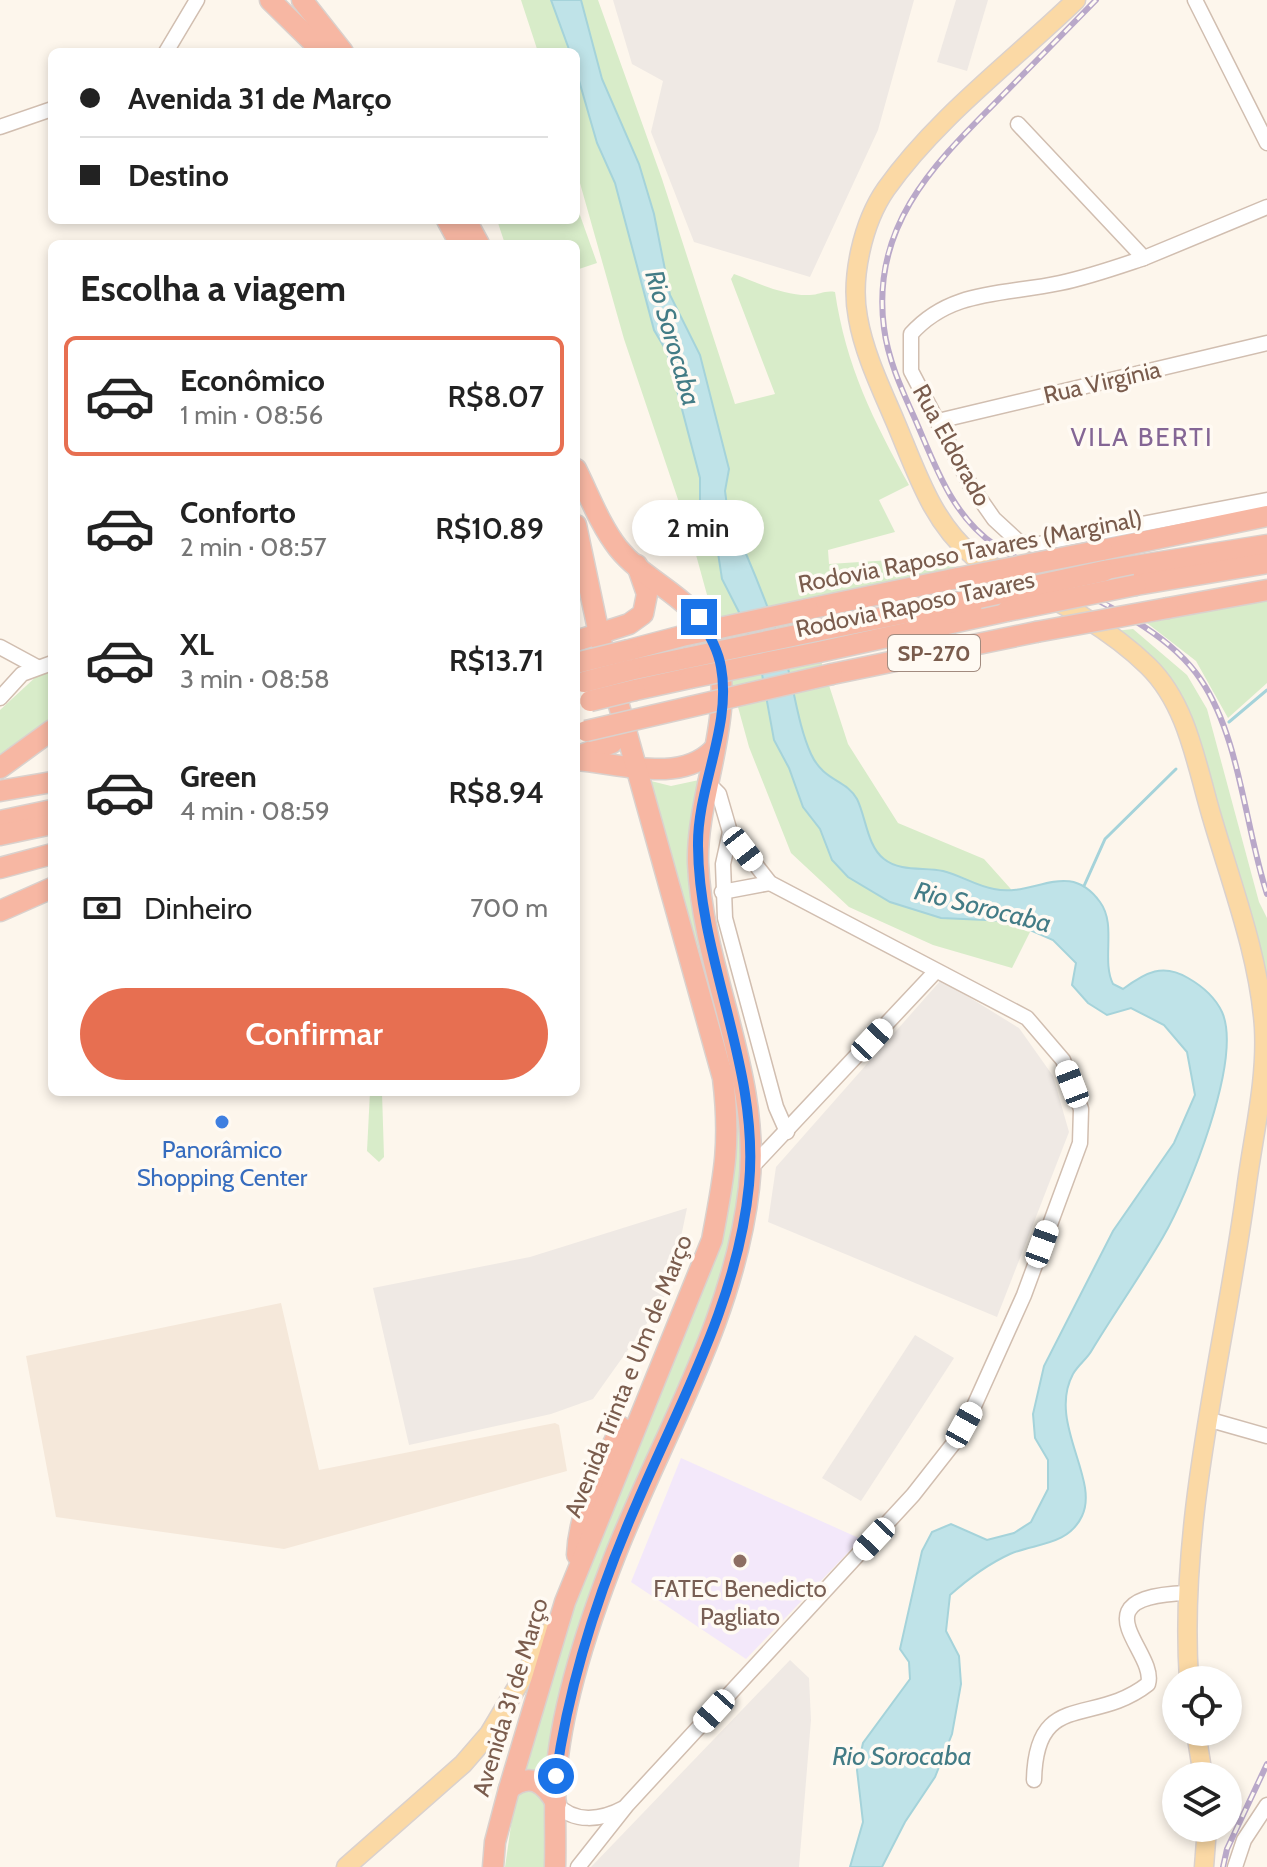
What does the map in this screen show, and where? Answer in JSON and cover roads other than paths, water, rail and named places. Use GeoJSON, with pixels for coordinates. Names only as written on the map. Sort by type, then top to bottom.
{"type":"FeatureCollection","features":[{"type":"Feature","properties":{"kind":"highway"},"geometry":{"type":"LineString","coordinates":[[270,0],[319,48]]}},
{"type":"Feature","properties":{"kind":"highway"},"geometry":{"type":"LineString","coordinates":[[302,0],[340,48]]}},
{"type":"Feature","properties":{"kind":"highway"},"geometry":{"type":"LineString","coordinates":[[555,1867],[558,1761],[574,1684],[593,1617],[637,1503],[727,1295],[738,1254],[749,1170],[743,1070],[701,907],[698,842],[722,668],[712,639],[683,598],[620,550],[601,521],[580,477]]}},
{"type":"Feature","properties":{"kind":"highway","name":"Rodovia Raposo Tavares (Marginal)"},"geometry":{"type":"LineString","coordinates":[[682,636],[958,578],[1179,537],[1267,516]]}},
{"type":"Feature","properties":{"kind":"highway"},"geometry":{"type":"LineString","coordinates":[[1179,537],[1267,525]]}},
{"type":"Feature","properties":{"kind":"highway","name":"Avenida Trinta e Um de Março"},"geometry":{"type":"LineString","coordinates":[[580,543],[599,634],[634,765],[723,1078],[729,1130],[725,1179],[712,1240],[588,1545]]}},
{"type":"Feature","properties":{"kind":"highway","name":"Rodovia Raposo Tavares"},"geometry":{"type":"LineString","coordinates":[[817,641],[979,598],[1104,571],[1267,545]]}},
{"type":"Feature","properties":{"kind":"highway"},"geometry":{"type":"LineString","coordinates":[[580,637],[622,627],[643,614],[645,585],[636,563]]}},
{"type":"Feature","properties":{"kind":"highway","name":"Rodovia Raposo Tavares"},"geometry":{"type":"LineString","coordinates":[[580,687],[817,641],[1007,611],[1267,563]]}},
{"type":"Feature","properties":{"kind":"highway","name":"SP-270"},"geometry":{"type":"LineString","coordinates":[[581,732],[832,674],[1036,632],[1267,590]]}},
{"type":"Feature","properties":{"kind":"highway"},"geometry":{"type":"LineString","coordinates":[[591,593],[608,617],[622,627]]}},
{"type":"Feature","properties":{"kind":"highway"},"geometry":{"type":"LineString","coordinates":[[580,630],[589,613],[591,593]]}},
{"type":"Feature","properties":{"kind":"highway","name":"Rodovia Raposo Tavares"},"geometry":{"type":"LineString","coordinates":[[580,687],[682,636]]}},
{"type":"Feature","properties":{"kind":"highway"},"geometry":{"type":"LineString","coordinates":[[580,756],[612,743],[624,726]]}},
{"type":"Feature","properties":{"kind":"highway"},"geometry":{"type":"LineString","coordinates":[[0,768],[48,733]]}},
{"type":"Feature","properties":{"kind":"highway"},"geometry":{"type":"LineString","coordinates":[[580,759],[677,770],[691,766],[713,750]]}},
{"type":"Feature","properties":{"kind":"highway"},"geometry":{"type":"LineString","coordinates":[[601,762],[624,779],[641,819],[652,830]]}},
{"type":"Feature","properties":{"kind":"highway"},"geometry":{"type":"LineString","coordinates":[[0,791],[48,783]]}},
{"type":"Feature","properties":{"kind":"highway"},"geometry":{"type":"LineString","coordinates":[[0,821],[48,811]]}},
{"type":"Feature","properties":{"kind":"highway"},"geometry":{"type":"LineString","coordinates":[[0,835],[48,825]]}},
{"type":"Feature","properties":{"kind":"highway"},"geometry":{"type":"LineString","coordinates":[[0,866],[48,854]]}},
{"type":"Feature","properties":{"kind":"highway"},"geometry":{"type":"LineString","coordinates":[[0,911],[48,890]]}},
{"type":"Feature","properties":{"kind":"highway"},"geometry":{"type":"LineString","coordinates":[[0,926],[48,905]]}},
{"type":"Feature","properties":{"kind":"highway"},"geometry":{"type":"LineString","coordinates":[[577,1573],[578,1532],[589,1498],[655,1351],[712,1240]]}},
{"type":"Feature","properties":{"kind":"highway","name":"Avenida 31 de Março"},"geometry":{"type":"LineString","coordinates":[[493,1867],[495,1842],[509,1789],[563,1611],[588,1545]]}},
{"type":"Feature","properties":{"kind":"highway"},"geometry":{"type":"LineString","coordinates":[[509,1789],[522,1780],[534,1780],[546,1786],[556,1803]]}},
{"type":"Feature","properties":{"kind":"main road"},"geometry":{"type":"LineString","coordinates":[[1076,0],[916,153],[885,191],[866,228],[857,315],[887,402],[942,525],[973,556],[1091,623],[1149,666],[1181,714],[1241,915],[1264,1027],[1260,1101],[1242,1227],[1207,1419],[1187,1593],[1189,1666]]}},
{"type":"Feature","properties":{"kind":"main road"},"geometry":{"type":"LineString","coordinates":[[346,1867],[472,1754],[511,1700],[563,1611]]}},
{"type":"Feature","properties":{"kind":"main road"},"geometry":{"type":"LineString","coordinates":[[1204,1867],[1206,1842]]}},
{"type":"Feature","properties":{"kind":"street"},"geometry":{"type":"LineString","coordinates":[[168,48],[197,0]]}},
{"type":"Feature","properties":{"kind":"street"},"geometry":{"type":"LineString","coordinates":[[1195,0],[1267,143]]}},
{"type":"Feature","properties":{"kind":"street"},"geometry":{"type":"LineString","coordinates":[[0,127],[48,110]]}},
{"type":"Feature","properties":{"kind":"street"},"geometry":{"type":"LineString","coordinates":[[1018,124],[1144,258]]}},
{"type":"Feature","properties":{"kind":"street","name":"Rua Eldorado"},"geometry":{"type":"LineString","coordinates":[[1267,207],[1144,258],[1062,283],[970,297],[939,309],[911,334],[911,371],[971,486],[994,519],[1019,542],[1033,545],[1267,500]]}},
{"type":"Feature","properties":{"kind":"street","name":"Rua Virgínia"},"geometry":{"type":"LineString","coordinates":[[938,421],[1267,343]]}},
{"type":"Feature","properties":{"kind":"street"},"geometry":{"type":"LineString","coordinates":[[0,647],[45,665]]}},
{"type":"Feature","properties":{"kind":"street"},"geometry":{"type":"LineString","coordinates":[[0,698],[22,674],[45,665]]}},
{"type":"Feature","properties":{"kind":"street"},"geometry":{"type":"LineString","coordinates":[[578,1867],[627,1805],[913,1495],[953,1444],[974,1406],[1024,1295],[1080,1143],[1081,1109],[1063,1060],[1027,1018],[770,883],[730,832],[719,794],[706,781]]}},
{"type":"Feature","properties":{"kind":"street"},"geometry":{"type":"LineString","coordinates":[[730,832],[722,892],[729,932],[776,1107],[787,1132]]}},
{"type":"Feature","properties":{"kind":"street"},"geometry":{"type":"LineString","coordinates":[[722,892],[770,883]]}},
{"type":"Feature","properties":{"kind":"street"},"geometry":{"type":"LineString","coordinates":[[749,1170],[936,971]]}},
{"type":"Feature","properties":{"kind":"street"},"geometry":{"type":"LineString","coordinates":[[1207,1419],[1267,1436]]}},
{"type":"Feature","properties":{"kind":"street"},"geometry":{"type":"LineString","coordinates":[[1034,1780],[1039,1743],[1048,1724],[1062,1716],[1093,1711],[1148,1684],[1147,1667],[1129,1634],[1127,1618],[1132,1607],[1162,1594],[1187,1593]]}},
{"type":"Feature","properties":{"kind":"street"},"geometry":{"type":"LineString","coordinates":[[556,1803],[562,1811],[591,1819],[606,1817],[627,1805]]}},
{"type":"Feature","properties":{"kind":"street"},"geometry":{"type":"LineString","coordinates":[[1235,1867],[1244,1840],[1266,1809]]}},
{"type":"Feature","properties":{"kind":"water","name":"Rio Sorocaba"},"geometry":{"type":"Polygon","coordinates":[[[551,0],[581,0],[602,79],[639,164],[654,214],[670,295],[700,355],[729,469],[725,491],[728,513],[776,631],[802,728],[816,763],[852,792],[874,847],[890,863],[943,871],[994,889],[1023,889],[1063,881],[1088,889],[1100,902],[1108,921],[1108,964],[1113,984],[1123,989],[1155,972],[1179,973],[1216,1001],[1227,1033],[1225,1061],[1210,1126],[1174,1217],[1090,1353],[1073,1374],[1067,1392],[1069,1430],[1085,1485],[1086,1501],[1082,1516],[1076,1526],[1060,1538],[1002,1558],[978,1572],[950,1595],[946,1631],[959,1656],[961,1684],[952,1734],[935,1777],[905,1822],[882,1867],[850,1867],[863,1822],[857,1770],[863,1743],[910,1679],[909,1662],[900,1649],[922,1551],[932,1532],[951,1524],[987,1540],[1014,1533],[1031,1522],[1048,1489],[1048,1460],[1035,1438],[1033,1414],[1044,1366],[1113,1231],[1174,1143],[1195,1095],[1187,1052],[1164,1025],[1131,1008],[1107,1015],[1088,1003],[1072,985],[1076,963],[1053,940],[1009,921],[941,918],[890,902],[848,877],[832,860],[820,829],[803,807],[789,768],[774,740],[762,674],[743,620],[722,579],[714,527],[700,501],[700,478],[667,352],[654,330],[615,183],[597,143],[580,84],[580,48],[569,48],[551,0]]]}},
{"type":"Feature","properties":{"kind":"waterway"},"geometry":{"type":"LineString","coordinates":[[1229,722],[1267,690]]}},
{"type":"Feature","properties":{"kind":"waterway"},"geometry":{"type":"LineString","coordinates":[[1084,886],[1105,839],[1176,769]]}},
{"type":"Feature","properties":{"kind":"railway"},"geometry":{"type":"LineString","coordinates":[[1096,0],[948,152],[910,203],[896,230],[887,260],[882,293],[886,340],[901,386],[938,471],[967,520],[995,545],[1020,560],[1134,620],[1182,657],[1201,680],[1225,728],[1267,894]]}},
{"type":"Feature","properties":{"kind":"railway"},"geometry":{"type":"LineString","coordinates":[[1223,1867],[1227,1849],[1267,1764]]}},
{"type":"Feature","properties":{"kind":"place","name":"Panorâmico Shopping Center"},"geometry":{"type":"Point","coordinates":[222,1122]}},
{"type":"Feature","properties":{"kind":"place","name":"FATEC Benedicto Pagliato"},"geometry":{"type":"Point","coordinates":[740,1561]}},
{"type":"Feature","properties":{"kind":"district","name":"VILA BERTI"},"geometry":{"type":"Point","coordinates":[1142,437]}}]}
